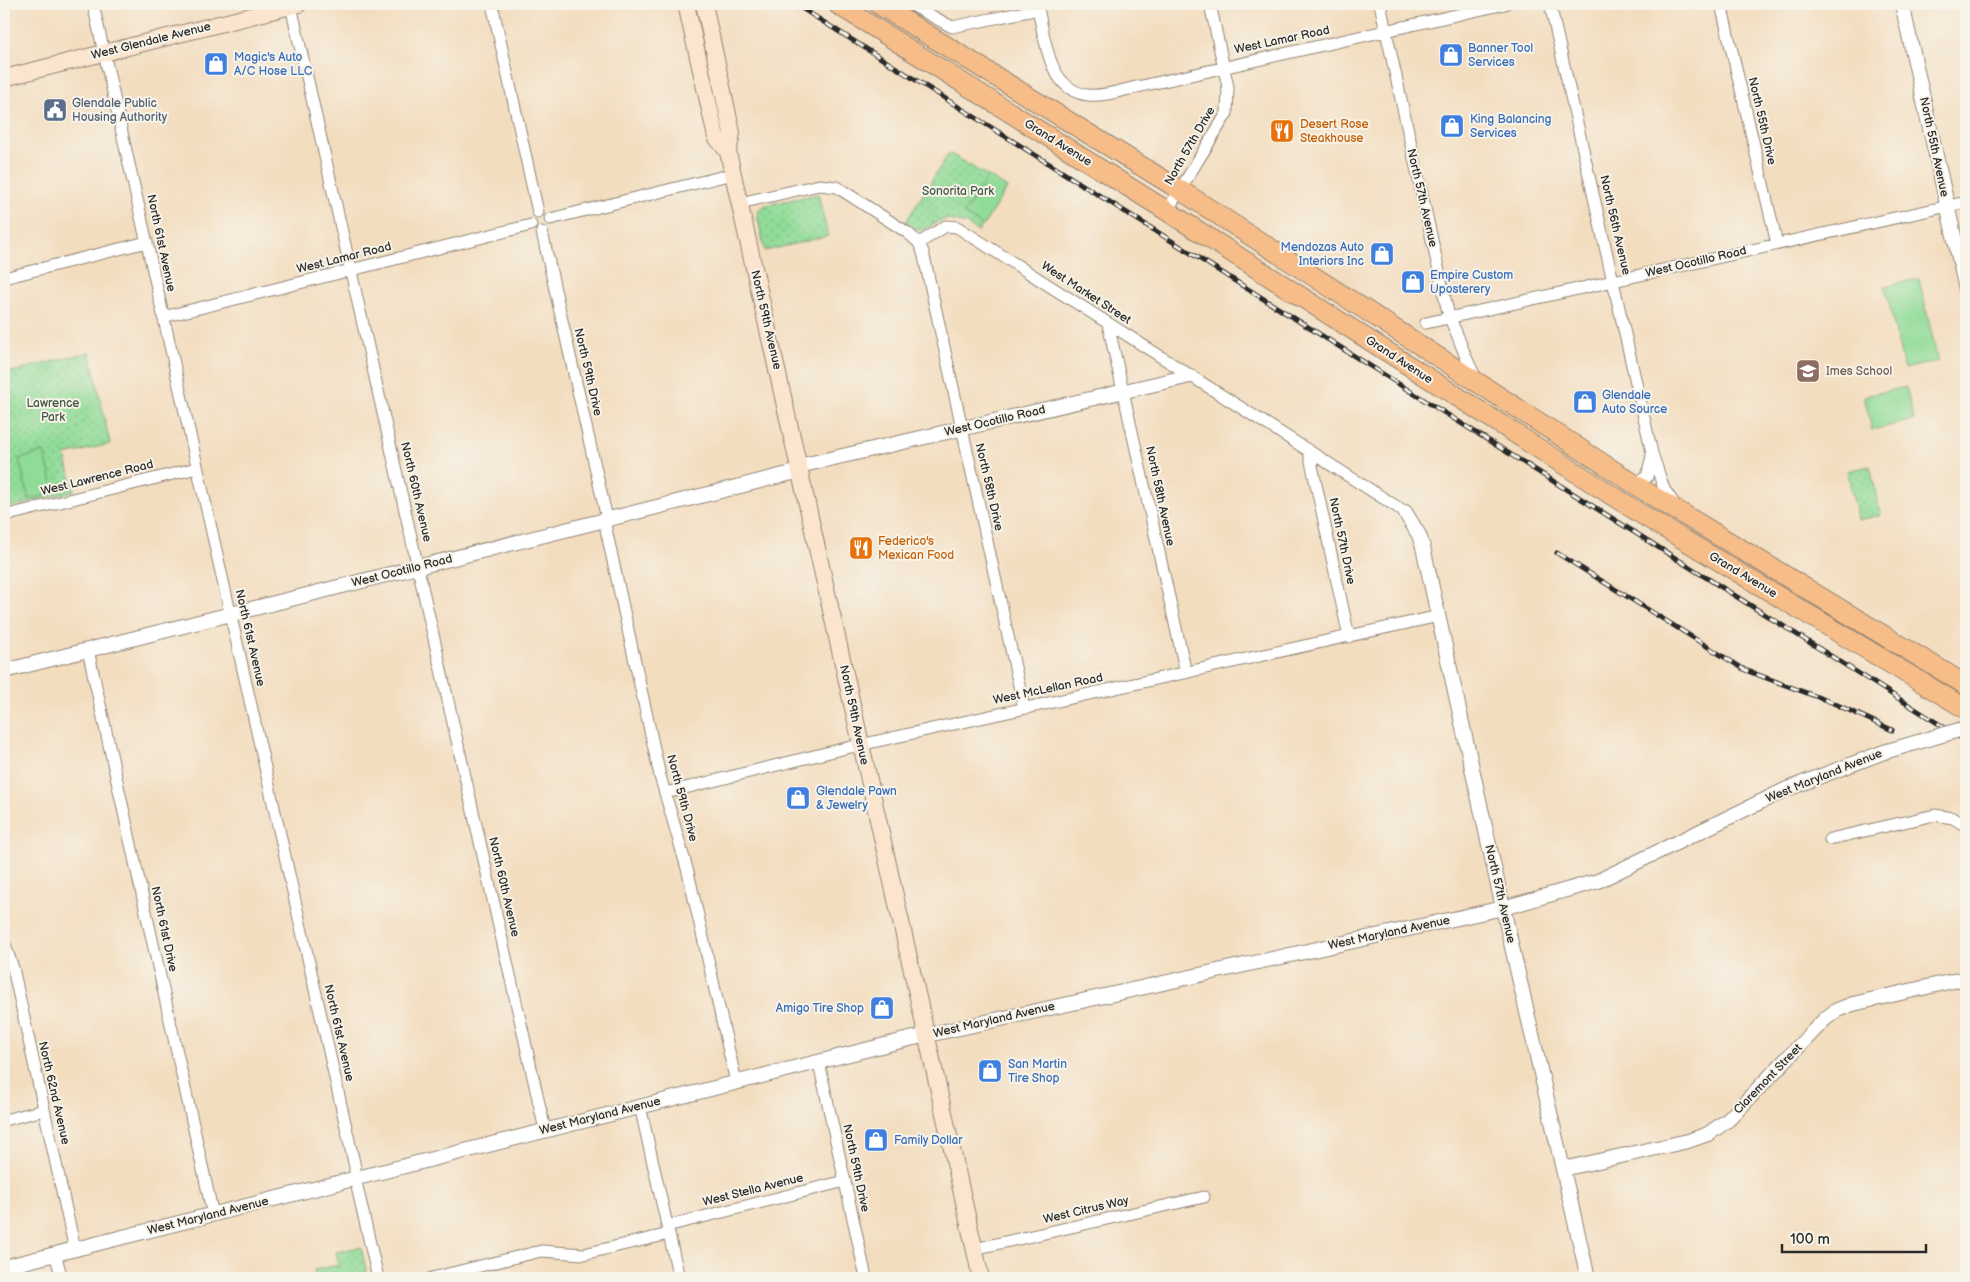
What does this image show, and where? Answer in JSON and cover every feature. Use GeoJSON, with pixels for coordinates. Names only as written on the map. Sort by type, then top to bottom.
{"type":"FeatureCollection","features":[{"type":"Feature","properties":{"kind":"highway","name":"Grand Avenue"},"geometry":{"type":"LineString","coordinates":[[837,4],[1167,211],[1641,514],[1966,709]]}},
{"type":"Feature","properties":{"kind":"highway","name":"Grand Avenue"},"geometry":{"type":"LineString","coordinates":[[878,4],[1180,190],[1623,477],[1965,684]]}},
{"type":"Feature","properties":{"kind":"main road","name":"North 59th Avenue"},"geometry":{"type":"LineString","coordinates":[[686,4],[716,137],[728,152]]}},
{"type":"Feature","properties":{"kind":"main road","name":"North 59th Avenue"},"geometry":{"type":"LineString","coordinates":[[704,4],[732,133],[728,152],[981,1278]]}},
{"type":"Feature","properties":{"kind":"main road","name":"West Glendale Avenue"},"geometry":{"type":"LineString","coordinates":[[4,78],[295,5]]}},
{"type":"Feature","properties":{"kind":"street","name":"North 61st Avenue"},"geometry":{"type":"LineString","coordinates":[[93,4],[353,1158],[378,1278]]}},
{"type":"Feature","properties":{"kind":"street"},"geometry":{"type":"LineString","coordinates":[[492,4],[538,212]]}},
{"type":"Feature","properties":{"kind":"street"},"geometry":{"type":"LineString","coordinates":[[910,4],[952,28],[1038,6]]}},
{"type":"Feature","properties":{"kind":"street","name":"North 57th Drive"},"geometry":{"type":"LineString","coordinates":[[1167,211],[1227,113],[1229,95],[1210,4]]}},
{"type":"Feature","properties":{"kind":"street","name":"North 57th Avenue"},"geometry":{"type":"LineString","coordinates":[[1380,4],[1449,317],[1457,332],[1464,358],[1480,386]]}},
{"type":"Feature","properties":{"kind":"street","name":"West Lamar Road"},"geometry":{"type":"LineString","coordinates":[[1038,6],[1051,62],[1057,76],[1067,87],[1081,93],[1099,95],[1505,4]]}},
{"type":"Feature","properties":{"kind":"street","name":"North 56th Avenue"},"geometry":{"type":"LineString","coordinates":[[1550,4],[1652,453],[1664,489],[1679,512]]}},
{"type":"Feature","properties":{"kind":"street","name":"North 55th Drive"},"geometry":{"type":"LineString","coordinates":[[1721,4],[1776,244]]}},
{"type":"Feature","properties":{"kind":"street","name":"North 55th Avenue"},"geometry":{"type":"LineString","coordinates":[[1902,4],[1966,290]]}},
{"type":"Feature","properties":{"kind":"street","name":"North 60th Avenue"},"geometry":{"type":"LineString","coordinates":[[295,5],[351,270],[545,1130]]}},
{"type":"Feature","properties":{"kind":"street"},"geometry":{"type":"LineString","coordinates":[[550,219],[733,174]]}},
{"type":"Feature","properties":{"kind":"street"},"geometry":{"type":"LineString","coordinates":[[740,203],[819,185],[837,187],[908,233],[919,243]]}},
{"type":"Feature","properties":{"kind":"street","name":"West Ocotillo Road"},"geometry":{"type":"LineString","coordinates":[[1426,323],[1966,202]]}},
{"type":"Feature","properties":{"kind":"street"},"geometry":{"type":"LineString","coordinates":[[538,212],[544,212],[550,219],[550,226],[542,232],[534,230],[531,225],[532,217],[538,212]]}},
{"type":"Feature","properties":{"kind":"street","name":"West Lamar Road"},"geometry":{"type":"LineString","coordinates":[[163,317],[531,225]]}},
{"type":"Feature","properties":{"kind":"street","name":"West Market Street"},"geometry":{"type":"LineString","coordinates":[[919,243],[946,226],[956,226],[1406,512]]}},
{"type":"Feature","properties":{"kind":"street","name":"North 59th Drive"},"geometry":{"type":"LineString","coordinates":[[542,232],[665,793],[688,872],[736,1082]]}},
{"type":"Feature","properties":{"kind":"street"},"geometry":{"type":"LineString","coordinates":[[4,278],[147,242]]}},
{"type":"Feature","properties":{"kind":"street","name":"North 58th Drive"},"geometry":{"type":"LineString","coordinates":[[919,243],[925,261],[1024,708]]}},
{"type":"Feature","properties":{"kind":"street","name":"North 58th Avenue"},"geometry":{"type":"LineString","coordinates":[[1108,324],[1186,673]]}},
{"type":"Feature","properties":{"kind":"street","name":"West Ocotillo Road"},"geometry":{"type":"LineString","coordinates":[[4,671],[606,520],[799,468],[962,428],[1190,376]]}},
{"type":"Feature","properties":{"kind":"street","name":"North 57th Drive"},"geometry":{"type":"LineString","coordinates":[[1309,452],[1349,637]]}},
{"type":"Feature","properties":{"kind":"street","name":"North 56th Avenue"},"geometry":{"type":"LineString","coordinates":[[1623,477],[1639,481],[1647,477],[1652,453]]}},
{"type":"Feature","properties":{"kind":"street","name":"West Lawrence Road"},"geometry":{"type":"LineString","coordinates":[[4,516],[197,468]]}},
{"type":"Feature","properties":{"kind":"street","name":"North 57th Avenue"},"geometry":{"type":"LineString","coordinates":[[1406,512],[1419,535],[1502,908],[1588,1278]]}},
{"type":"Feature","properties":{"kind":"street","name":"West McLellan Road"},"geometry":{"type":"LineString","coordinates":[[665,793],[861,745],[1438,616]]}},
{"type":"Feature","properties":{"kind":"street","name":"North 61st Drive"},"geometry":{"type":"LineString","coordinates":[[88,650],[213,1215]]}},
{"type":"Feature","properties":{"kind":"street","name":"West Maryland Avenue"},"geometry":{"type":"LineString","coordinates":[[4,1268],[926,1035],[1502,908],[1598,881],[1793,786],[1884,752],[1966,728]]}},
{"type":"Feature","properties":{"kind":"street"},"geometry":{"type":"LineString","coordinates":[[1830,839],[1935,816],[1953,818],[1966,826]]}},
{"type":"Feature","properties":{"kind":"street","name":"North 62nd Avenue"},"geometry":{"type":"LineString","coordinates":[[4,942],[8,970],[44,1110],[76,1250]]}},
{"type":"Feature","properties":{"kind":"street","name":"Claremont Street"},"geometry":{"type":"LineString","coordinates":[[1563,1169],[1688,1141],[1708,1134],[1728,1120],[1826,1018],[1837,1010],[1854,1004],[1966,978]]}},
{"type":"Feature","properties":{"kind":"street","name":"North 59th Drive"},"geometry":{"type":"LineString","coordinates":[[819,1063],[866,1278]]}},
{"type":"Feature","properties":{"kind":"street"},"geometry":{"type":"LineString","coordinates":[[640,1106],[679,1278]]}},
{"type":"Feature","properties":{"kind":"street"},"geometry":{"type":"LineString","coordinates":[[4,1120],[44,1110]]}},
{"type":"Feature","properties":{"kind":"street","name":"West Stella Avenue"},"geometry":{"type":"LineString","coordinates":[[432,1278],[541,1251],[584,1254],[844,1180]]}},
{"type":"Feature","properties":{"kind":"street","name":"West Citrus Way"},"geometry":{"type":"LineString","coordinates":[[974,1249],[1204,1197]]}},
{"type":"Feature","properties":{"kind":"street"},"geometry":{"type":"LineString","coordinates":[[56,1254],[62,1278]]}},
{"type":"Feature","properties":{"kind":"green space","name":"Sonorita Park"},"geometry":{"type":"Polygon","coordinates":[[[949,153],[1007,188],[978,232],[967,224],[946,219],[922,230],[905,223],[949,153]]]}},
{"type":"Feature","properties":{"kind":"green space"},"geometry":{"type":"Polygon","coordinates":[[[988,176],[1007,188],[983,226],[964,214],[988,176]]]}},
{"type":"Feature","properties":{"kind":"green space"},"geometry":{"type":"Polygon","coordinates":[[[818,194],[828,236],[765,251],[757,214],[759,209],[766,205],[818,194]]]}},
{"type":"Feature","properties":{"kind":"green space"},"geometry":{"type":"Polygon","coordinates":[[[1919,279],[1938,361],[1904,369],[1885,286],[1919,279]]]}},
{"type":"Feature","properties":{"kind":"green space","name":"Lawrence Park"},"geometry":{"type":"Polygon","coordinates":[[[90,352],[110,444],[65,455],[74,491],[4,509],[4,374],[90,352]]]}},
{"type":"Feature","properties":{"kind":"green space"},"geometry":{"type":"Polygon","coordinates":[[[1906,387],[1914,420],[1872,430],[1864,396],[1906,387]]]}},
{"type":"Feature","properties":{"kind":"green space"},"geometry":{"type":"Polygon","coordinates":[[[44,452],[55,493],[29,499],[19,459],[44,452]]]}},
{"type":"Feature","properties":{"kind":"green space"},"geometry":{"type":"Polygon","coordinates":[[[1870,466],[1881,515],[1858,520],[1847,471],[1870,466]]]}},
{"type":"Feature","properties":{"kind":"green space"},"geometry":{"type":"Polygon","coordinates":[[[361,1247],[368,1278],[316,1278],[314,1270],[339,1265],[336,1252],[361,1247]]]}},
{"type":"Feature","properties":{"kind":"railway"},"geometry":{"type":"LineString","coordinates":[[795,4],[1966,741]]}},
{"type":"Feature","properties":{"kind":"railway"},"geometry":{"type":"LineString","coordinates":[[1557,553],[1745,670],[1831,702],[1892,730]]}},
{"type":"Feature","properties":{"kind":"place","name":"Banner Tool Services"},"geometry":{"type":"Point","coordinates":[1451,55]}},
{"type":"Feature","properties":{"kind":"place","name":"Magic's Auto A/C Hose LLC"},"geometry":{"type":"Point","coordinates":[216,64]}},
{"type":"Feature","properties":{"kind":"place","name":"Glendale Public Housing Authority"},"geometry":{"type":"Point","coordinates":[55,110]}},
{"type":"Feature","properties":{"kind":"place","name":"King Balancing Services"},"geometry":{"type":"Point","coordinates":[1452,126]}},
{"type":"Feature","properties":{"kind":"place","name":"Desert Rose Steakhouse"},"geometry":{"type":"Point","coordinates":[1282,131]}},
{"type":"Feature","properties":{"kind":"place","name":"Mendozas Auto Interiors Inc"},"geometry":{"type":"Point","coordinates":[1382,254]}},
{"type":"Feature","properties":{"kind":"place","name":"Empire Custom Uposterery"},"geometry":{"type":"Point","coordinates":[1413,282]}},
{"type":"Feature","properties":{"kind":"place","name":"Imes School"},"geometry":{"type":"Point","coordinates":[1808,371]}},
{"type":"Feature","properties":{"kind":"place","name":"Glendale Auto Source"},"geometry":{"type":"Point","coordinates":[1585,402]}},
{"type":"Feature","properties":{"kind":"place","name":"Federico's Mexican Food"},"geometry":{"type":"Point","coordinates":[861,548]}},
{"type":"Feature","properties":{"kind":"place","name":"Glendale Pawn & Jewelry"},"geometry":{"type":"Point","coordinates":[798,798]}},
{"type":"Feature","properties":{"kind":"place","name":"Amigo Tire Shop"},"geometry":{"type":"Point","coordinates":[882,1008]}},
{"type":"Feature","properties":{"kind":"place","name":"San Martin Tire Shop"},"geometry":{"type":"Point","coordinates":[990,1071]}},
{"type":"Feature","properties":{"kind":"place","name":"Family Dollar"},"geometry":{"type":"Point","coordinates":[876,1140]}}]}
